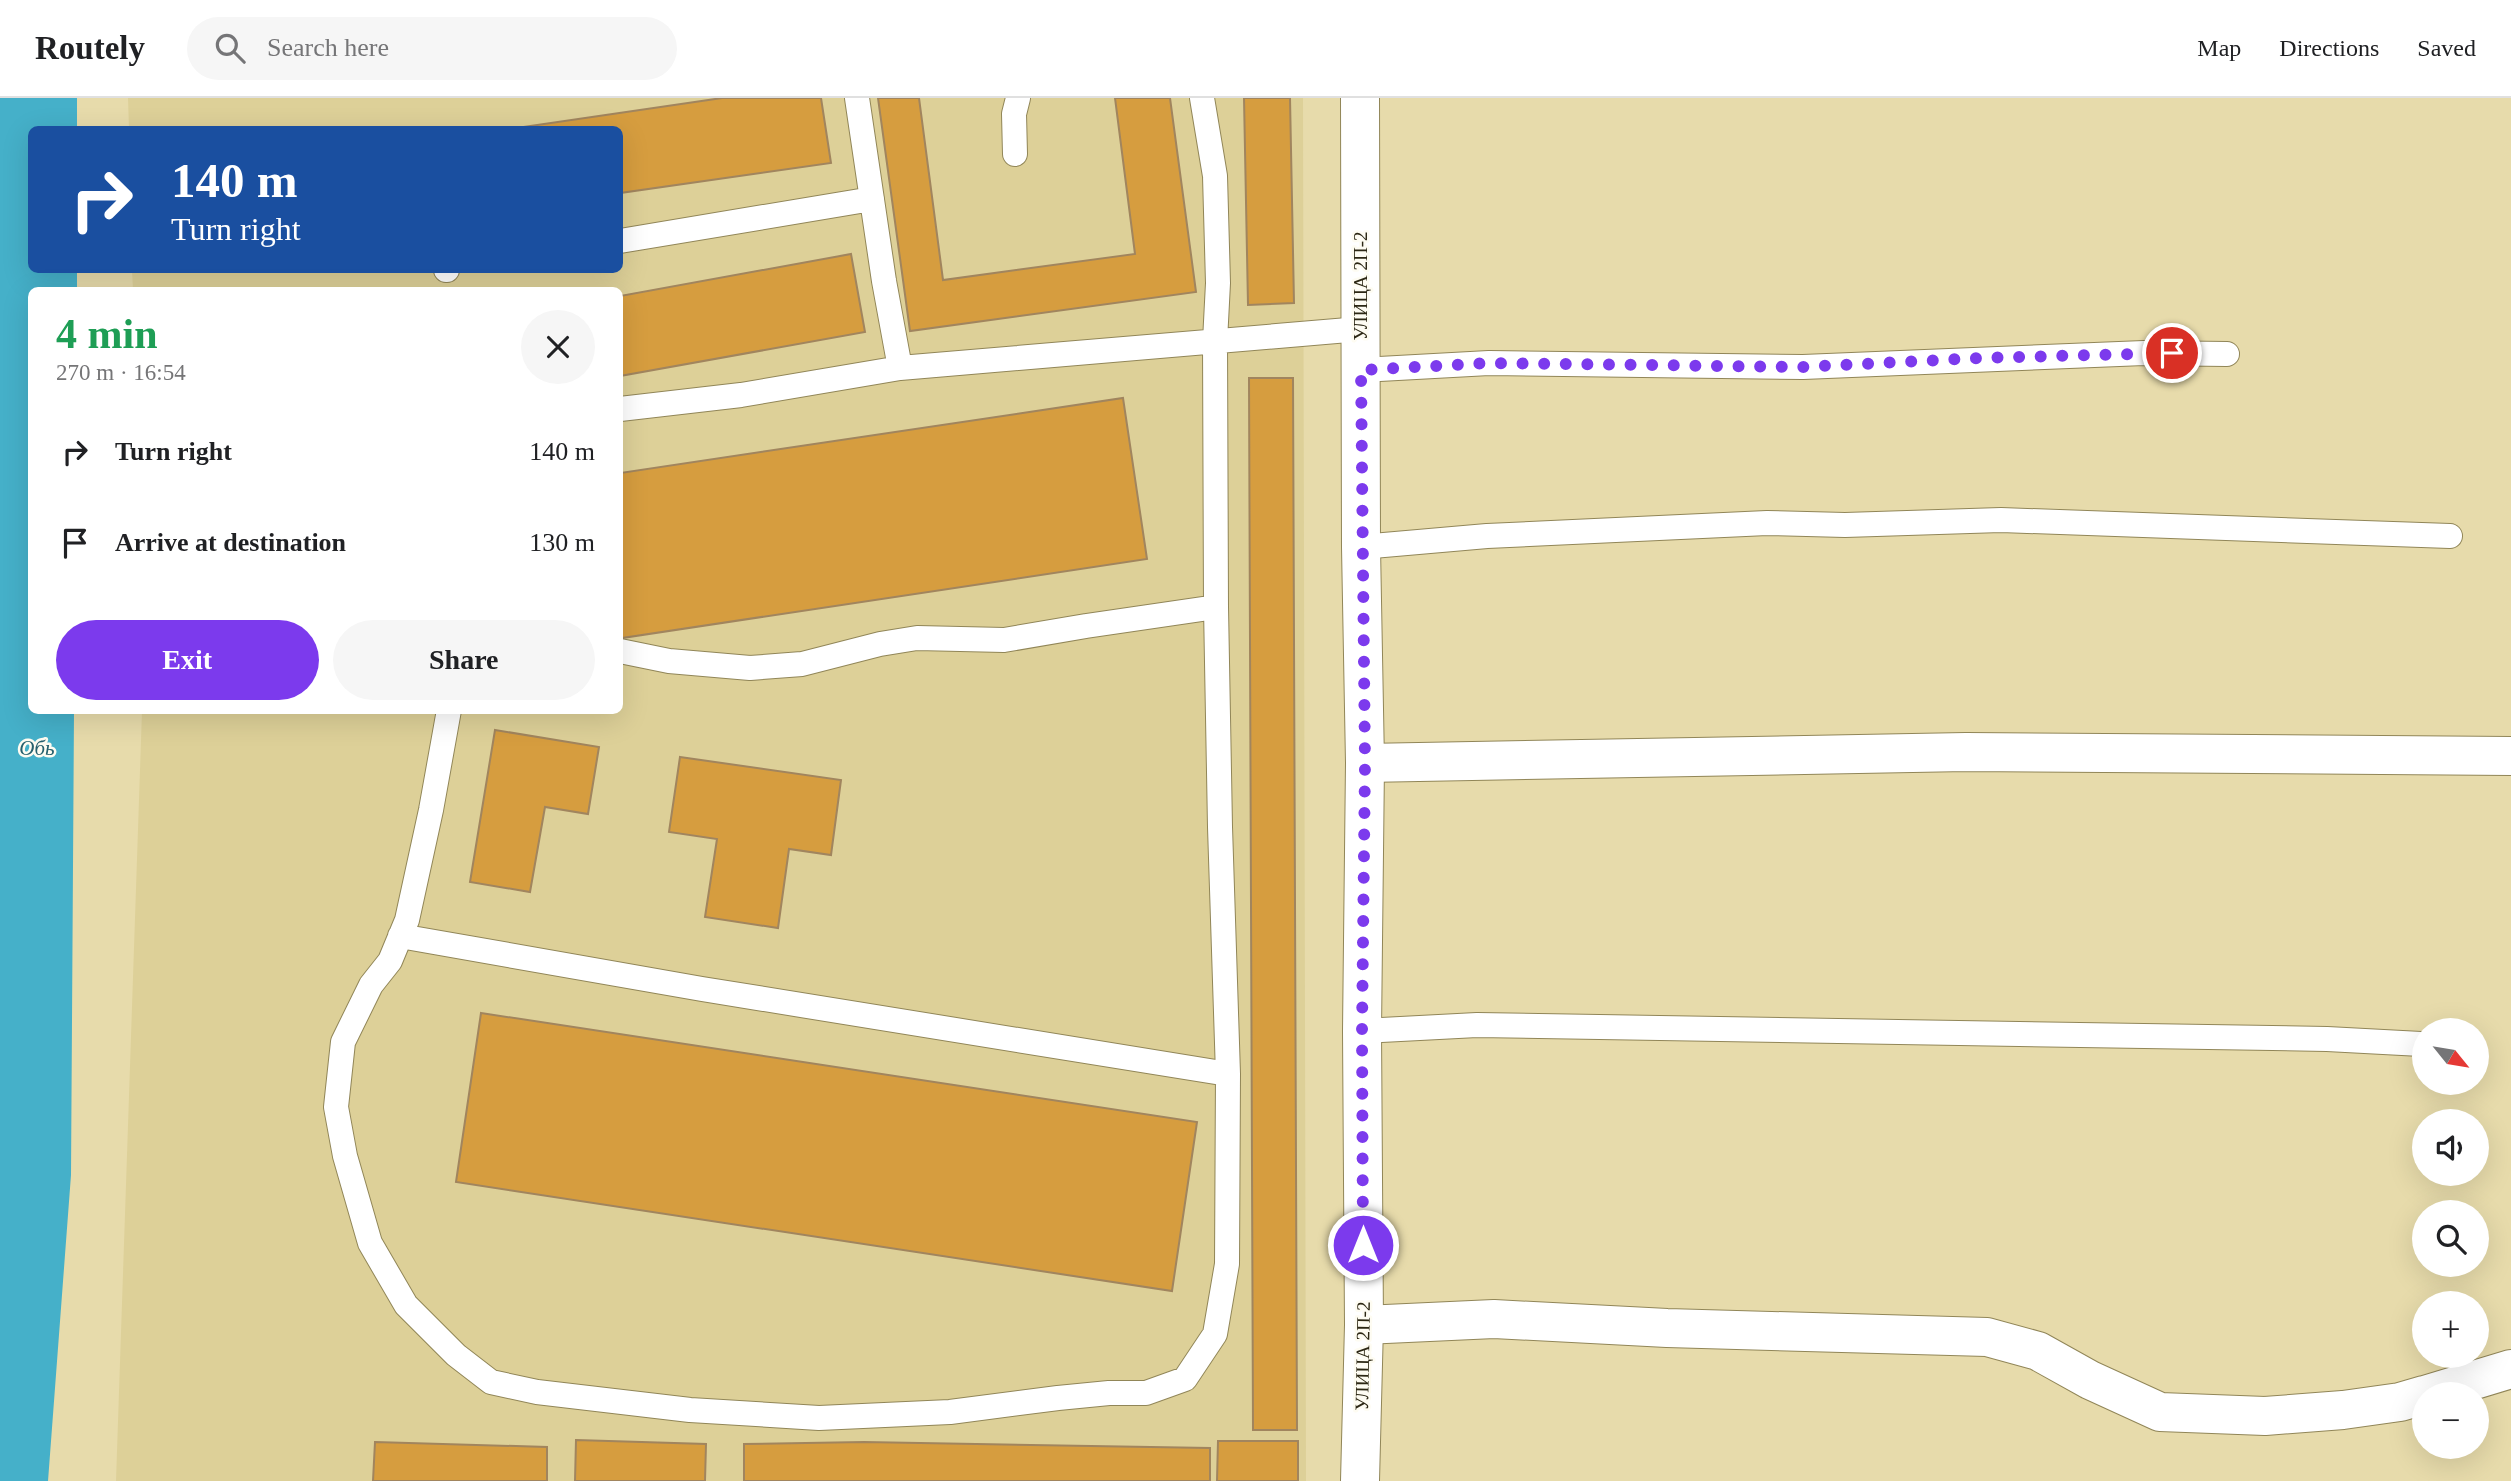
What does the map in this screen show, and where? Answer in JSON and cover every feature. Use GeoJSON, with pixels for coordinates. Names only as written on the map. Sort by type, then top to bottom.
{"type":"FeatureCollection","features":[{"type":"Feature","properties":{"kind":"street","name":"УЛИЦА 2П-2"},"geometry":{"type":"LineString","coordinates":[[1360,98],[1361,547],[1365,763],[1362,1031],[1364,1325],[1360,1481]]}},
{"type":"Feature","properties":{"kind":"street"},"geometry":{"type":"LineString","coordinates":[[1365,763],[1966,752],[2511,756]]}},
{"type":"Feature","properties":{"kind":"street"},"geometry":{"type":"LineString","coordinates":[[1364,1325],[1494,1319],[1667,1328],[1987,1337],[2038,1351],[2090,1380],[2160,1412],[2265,1416],[2343,1410],[2412,1398]]}},
{"type":"Feature","properties":{"kind":"street"},"geometry":{"type":"LineString","coordinates":[[2468,1382],[2511,1369]]}},
{"type":"Feature","properties":{"kind":"lane"},"geometry":{"type":"LineString","coordinates":[[857,98],[900,368]]}},
{"type":"Feature","properties":{"kind":"lane"},"geometry":{"type":"LineString","coordinates":[[1015,154],[1014,114],[1018,98]]}},
{"type":"Feature","properties":{"kind":"lane"},"geometry":{"type":"LineString","coordinates":[[448,714],[407,919],[390,961],[371,985],[344,1042],[336,1107],[345,1156],[370,1242],[406,1305],[456,1355],[491,1382],[537,1392],[690,1410],[819,1418],[950,1412],[1071,1396],[1146,1393],[1185,1379],[1215,1334],[1227,1264],[1228,1074],[1216,607],[1218,283],[1214,176],[1202,98]]}},
{"type":"Feature","properties":{"kind":"lane"},"geometry":{"type":"LineString","coordinates":[[623,240],[872,199]]}},
{"type":"Feature","properties":{"kind":"lane"},"geometry":{"type":"LineString","coordinates":[[623,409],[741,395],[900,368],[1360,328]]}},
{"type":"Feature","properties":{"kind":"lane"},"geometry":{"type":"LineString","coordinates":[[1361,370],[1489,363],[1802,367],[2131,353],[2227,354]]}},
{"type":"Feature","properties":{"kind":"lane"},"geometry":{"type":"LineString","coordinates":[[1361,547],[1487,536],[1767,523],[1845,526],[2001,520],[2450,536]]}},
{"type":"Feature","properties":{"kind":"lane"},"geometry":{"type":"LineString","coordinates":[[623,652],[669,661],[750,668],[802,664],[880,644],[917,638],[1004,640],[1216,607]]}},
{"type":"Feature","properties":{"kind":"lane"},"geometry":{"type":"LineString","coordinates":[[400,936],[702,989],[1228,1074]]}},
{"type":"Feature","properties":{"kind":"lane"},"geometry":{"type":"LineString","coordinates":[[1362,1031],[1477,1025],[2327,1039],[2412,1044]]}},
{"type":"Feature","properties":{"kind":"shaded area"},"geometry":{"type":"Polygon","coordinates":[[[128,98],[1303,98],[1306,1481],[116,1481],[142,714],[623,714],[623,287],[133,287],[132,273],[623,273],[623,126],[129,126],[128,98]]]}},
{"type":"Feature","properties":{"kind":"water","name":"Обь"},"geometry":{"type":"Polygon","coordinates":[[[0,98],[77,98],[77,126],[28,126],[28,273],[77,273],[77,287],[28,287],[28,714],[74,714],[71,1175],[48,1481],[0,1481],[0,98]]]}},
{"type":"Feature","properties":{"kind":"building"},"geometry":{"type":"Polygon","coordinates":[[[722,98],[821,98],[831,163],[623,193],[623,126],[530,126],[722,98]]]}},
{"type":"Feature","properties":{"kind":"building"},"geometry":{"type":"Polygon","coordinates":[[[878,98],[919,98],[943,280],[1135,254],[1115,98],[1170,98],[1196,292],[910,331],[878,98]]]}},
{"type":"Feature","properties":{"kind":"building"},"geometry":{"type":"Polygon","coordinates":[[[1244,98],[1290,98],[1294,303],[1248,305],[1244,98]]]}},
{"type":"Feature","properties":{"kind":"building"},"geometry":{"type":"Polygon","coordinates":[[[851,254],[865,332],[623,375],[623,295],[851,254]]]}},
{"type":"Feature","properties":{"kind":"building"},"geometry":{"type":"Polygon","coordinates":[[[1249,378],[1293,378],[1297,1430],[1253,1430],[1249,378]]]}},
{"type":"Feature","properties":{"kind":"building"},"geometry":{"type":"Polygon","coordinates":[[[1123,398],[1147,559],[623,638],[623,473],[1123,398]]]}},
{"type":"Feature","properties":{"kind":"building"},"geometry":{"type":"Polygon","coordinates":[[[495,730],[599,747],[588,814],[545,807],[530,892],[470,882],[495,730]]]}},
{"type":"Feature","properties":{"kind":"building"},"geometry":{"type":"Polygon","coordinates":[[[680,757],[841,780],[831,855],[789,849],[778,928],[705,917],[717,839],[669,832],[680,757]]]}},
{"type":"Feature","properties":{"kind":"building"},"geometry":{"type":"Polygon","coordinates":[[[481,1013],[1197,1122],[1172,1291],[456,1182],[481,1013]]]}},
{"type":"Feature","properties":{"kind":"building"},"geometry":{"type":"Polygon","coordinates":[[[576,1440],[706,1444],[705,1481],[575,1481],[576,1440]]]}},
{"type":"Feature","properties":{"kind":"building"},"geometry":{"type":"Polygon","coordinates":[[[1218,1441],[1298,1441],[1298,1481],[1217,1481],[1218,1441]]]}},
{"type":"Feature","properties":{"kind":"building"},"geometry":{"type":"Polygon","coordinates":[[[375,1442],[547,1447],[547,1481],[373,1481],[375,1442]]]}},
{"type":"Feature","properties":{"kind":"building"},"geometry":{"type":"Polygon","coordinates":[[[864,1442],[1210,1448],[1210,1481],[744,1481],[744,1444],[864,1442]]]}},
{"type":"Feature","properties":{"kind":"route"},"geometry":{"type":"LineString","coordinates":[[1363,1245],[1365,763],[1361,370],[1489,363],[1802,367],[1980,358],[2172,353]]}}]}
